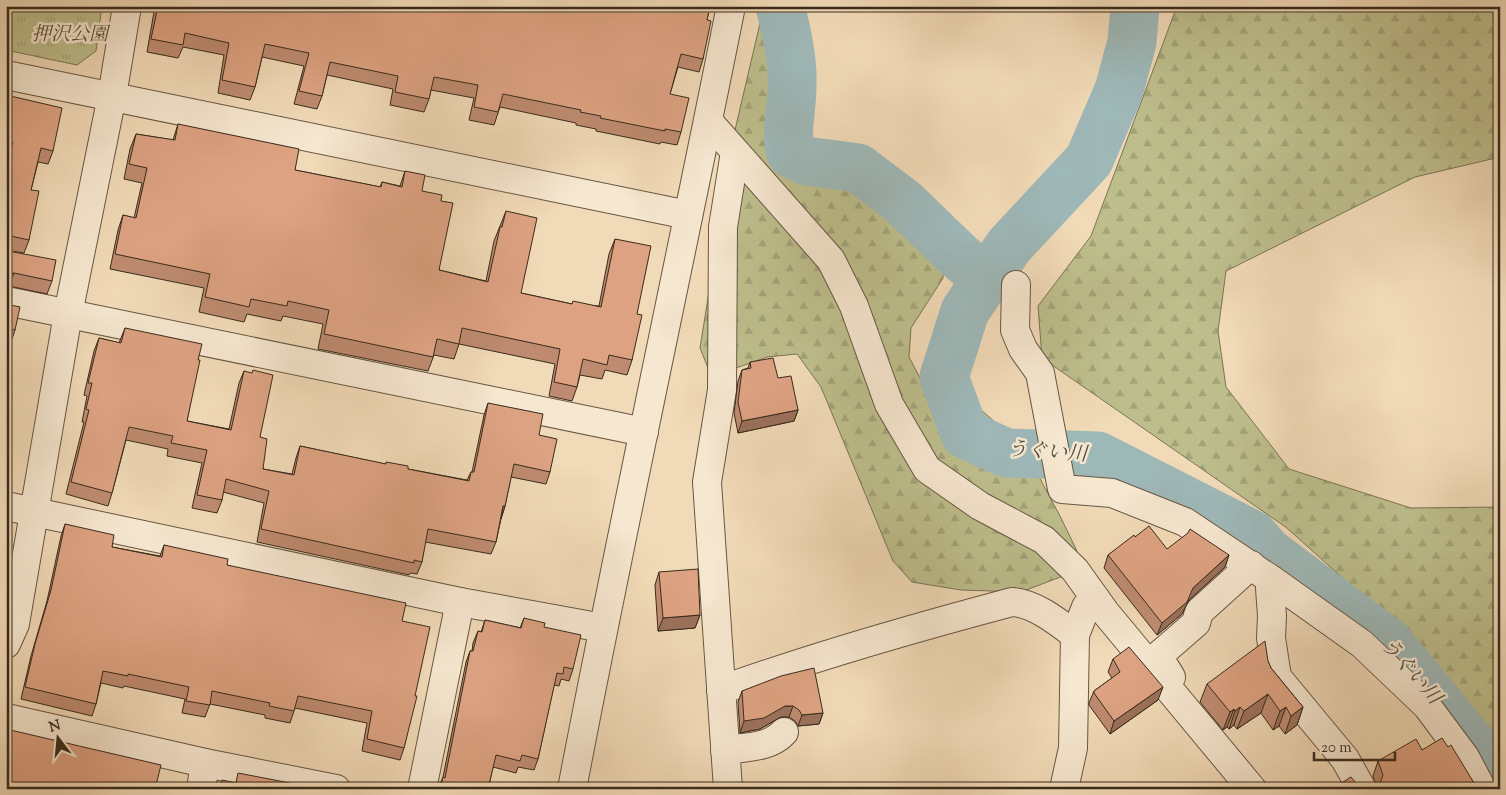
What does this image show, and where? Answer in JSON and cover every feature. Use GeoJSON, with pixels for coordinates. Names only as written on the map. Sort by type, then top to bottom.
{"type":"FeatureCollection","features":[{"type":"Feature","properties":{"kind":"street"},"geometry":{"type":"LineString","coordinates":[[6,644],[15,624],[68,314],[112,96],[127,6]]}},
{"type":"Feature","properties":{"kind":"street"},"geometry":{"type":"LineString","coordinates":[[572,789],[603,628],[709,122],[728,7]]}},
{"type":"Feature","properties":{"kind":"street"},"geometry":{"type":"LineString","coordinates":[[6,75],[688,215]]}},
{"type":"Feature","properties":{"kind":"street"},"geometry":{"type":"LineString","coordinates":[[709,122],[831,260],[854,306],[889,404],[927,469],[980,506],[1044,540],[1075,570],[1095,598],[1166,686],[1252,789]]}},
{"type":"Feature","properties":{"kind":"street"},"geometry":{"type":"LineString","coordinates":[[728,789],[707,482],[722,390],[723,227],[735,152]]}},
{"type":"Feature","properties":{"kind":"street"},"geometry":{"type":"LineString","coordinates":[[1016,285],[1015,330],[1023,349],[1040,373],[1062,489],[1112,493],[1185,522],[1261,572],[1362,644],[1427,706],[1465,757],[1482,789]]}},
{"type":"Feature","properties":{"kind":"street"},"geometry":{"type":"LineString","coordinates":[[6,301],[644,432]]}},
{"type":"Feature","properties":{"kind":"street"},"geometry":{"type":"LineString","coordinates":[[6,506],[460,602],[603,628]]}},
{"type":"Feature","properties":{"kind":"street"},"geometry":{"type":"LineString","coordinates":[[1166,686],[1171,677],[1158,656],[1196,623],[1199,612],[1261,572]]}},
{"type":"Feature","properties":{"kind":"street"},"geometry":{"type":"LineString","coordinates":[[1261,572],[1270,588],[1271,638],[1277,677],[1345,759],[1362,789]]}},
{"type":"Feature","properties":{"kind":"street"},"geometry":{"type":"LineString","coordinates":[[1064,789],[1073,748],[1075,636],[1086,607],[1095,598]]}},
{"type":"Feature","properties":{"kind":"street"},"geometry":{"type":"LineString","coordinates":[[422,789],[460,602]]}},
{"type":"Feature","properties":{"kind":"street"},"geometry":{"type":"LineString","coordinates":[[721,690],[886,636],[1012,602],[1020,602],[1053,619],[1075,636]]}},
{"type":"Feature","properties":{"kind":"street"},"geometry":{"type":"LineString","coordinates":[[6,718],[203,776],[336,789]]}},
{"type":"Feature","properties":{"kind":"street"},"geometry":{"type":"LineString","coordinates":[[725,750],[770,743],[778,739],[784,732]]}},
{"type":"Feature","properties":{"kind":"green space","name":"押沢公園"},"geometry":{"type":"Polygon","coordinates":[[[6,6],[102,6],[96,51],[77,65],[6,50],[6,6]]]}},
{"type":"Feature","properties":{"kind":"green space"},"geometry":{"type":"Polygon","coordinates":[[[1177,6],[1500,6],[1500,157],[1415,177],[1226,271],[1218,331],[1226,387],[1289,469],[1411,508],[1500,507],[1500,765],[1472,716],[1359,593],[1287,528],[1042,358],[1038,306],[1091,236],[1177,6]]]}},
{"type":"Feature","properties":{"kind":"green space"},"geometry":{"type":"Polygon","coordinates":[[[761,19],[777,19],[786,28],[793,107],[803,138],[930,234],[944,253],[943,278],[911,328],[909,357],[922,382],[981,410],[1022,445],[1077,551],[1063,576],[1021,592],[961,590],[912,582],[893,561],[821,387],[797,354],[767,357],[739,367],[710,373],[700,348],[735,130],[761,19]]]}},
{"type":"Feature","properties":{"kind":"building"},"geometry":{"type":"Polygon","coordinates":[[[158,6],[710,6],[707,20],[711,21],[703,59],[681,54],[670,94],[689,98],[681,132],[665,129],[665,131],[600,118],[601,116],[580,112],[581,110],[503,94],[498,112],[474,107],[478,85],[434,77],[429,99],[395,92],[398,76],[330,62],[322,96],[299,91],[309,53],[265,44],[255,87],[222,80],[229,43],[185,33],[183,45],[151,39],[158,6]]]}},
{"type":"Feature","properties":{"kind":"building"},"geometry":{"type":"Polygon","coordinates":[[[6,95],[62,108],[53,151],[41,148],[31,190],[39,191],[29,240],[6,235],[6,165],[13,142],[6,141],[6,95]]]}},
{"type":"Feature","properties":{"kind":"building"},"geometry":{"type":"Polygon","coordinates":[[[178,124],[299,149],[295,170],[381,187],[382,182],[402,187],[405,171],[425,175],[422,191],[442,195],[441,201],[453,203],[439,270],[488,282],[500,227],[502,227],[506,211],[537,218],[521,293],[572,304],[573,301],[601,307],[615,239],[651,246],[637,314],[642,315],[632,360],[609,355],[607,365],[583,359],[577,387],[554,382],[560,349],[462,328],[459,344],[437,339],[433,357],[324,334],[329,310],[288,301],[287,306],[251,299],[249,307],[205,297],[210,274],[115,254],[123,215],[136,218],[147,168],[129,164],[136,134],[175,140],[178,124]]]}},
{"type":"Feature","properties":{"kind":"building"},"geometry":{"type":"Polygon","coordinates":[[[8,251],[56,260],[52,281],[14,273],[6,274],[8,251]]]}},
{"type":"Feature","properties":{"kind":"building"},"geometry":{"type":"Polygon","coordinates":[[[6,304],[20,307],[15,330],[6,328],[6,304]]]}},
{"type":"Feature","properties":{"kind":"building"},"geometry":{"type":"Polygon","coordinates":[[[125,328],[202,344],[187,421],[231,430],[244,371],[252,373],[253,370],[273,375],[260,437],[267,439],[263,469],[294,475],[300,446],[386,464],[386,462],[408,466],[408,469],[469,481],[471,472],[474,472],[488,403],[543,414],[539,435],[557,439],[550,472],[514,464],[496,542],[428,529],[422,562],[414,560],[414,563],[261,529],[269,491],[226,479],[222,500],[197,495],[207,450],[171,443],[173,436],[129,427],[112,493],[71,482],[89,410],[86,409],[92,383],[88,383],[99,338],[121,343],[125,328]]]}},
{"type":"Feature","properties":{"kind":"building"},"geometry":{"type":"Polygon","coordinates":[[[773,358],[778,378],[791,376],[798,410],[742,421],[738,402],[742,370],[751,368],[750,362],[773,358]]]}},
{"type":"Feature","properties":{"kind":"building"},"geometry":{"type":"Polygon","coordinates":[[[6,392],[12,394],[6,425],[6,392]]]}},
{"type":"Feature","properties":{"kind":"building"},"geometry":{"type":"Polygon","coordinates":[[[65,524],[114,535],[112,547],[162,557],[164,545],[228,559],[227,565],[406,603],[402,621],[430,627],[415,696],[417,696],[404,748],[367,739],[372,711],[298,696],[294,711],[269,706],[270,703],[212,691],[210,705],[186,701],[189,687],[128,674],[128,676],[103,671],[96,704],[25,687],[51,590],[65,524]]]}},
{"type":"Feature","properties":{"kind":"building"},"geometry":{"type":"Polygon","coordinates":[[[1149,526],[1167,549],[1188,533],[1190,529],[1229,555],[1193,588],[1187,602],[1162,623],[1108,555],[1149,526]]]}},
{"type":"Feature","properties":{"kind":"building"},"geometry":{"type":"Polygon","coordinates":[[[698,569],[700,615],[663,618],[659,572],[698,569]]]}},
{"type":"Feature","properties":{"kind":"building"},"geometry":{"type":"Polygon","coordinates":[[[524,618],[545,623],[544,627],[581,635],[573,669],[564,667],[563,674],[557,673],[538,759],[522,755],[520,761],[496,755],[488,789],[440,789],[443,777],[445,778],[470,651],[473,651],[478,631],[482,632],[485,620],[521,628],[524,618]]]}},
{"type":"Feature","properties":{"kind":"building"},"geometry":{"type":"Polygon","coordinates":[[[1265,641],[1271,668],[1303,707],[1291,716],[1286,707],[1280,711],[1268,694],[1244,711],[1240,707],[1230,712],[1207,684],[1265,641]]]}},
{"type":"Feature","properties":{"kind":"building"},"geometry":{"type":"Polygon","coordinates":[[[1129,647],[1163,687],[1114,721],[1094,691],[1120,672],[1113,659],[1129,647]]]}},
{"type":"Feature","properties":{"kind":"building"},"geometry":{"type":"Polygon","coordinates":[[[814,668],[823,713],[802,715],[793,706],[785,706],[764,718],[744,721],[742,691],[781,676],[814,668]]]}},
{"type":"Feature","properties":{"kind":"building"},"geometry":{"type":"Polygon","coordinates":[[[6,729],[161,765],[155,789],[6,789],[6,729]]]}},
{"type":"Feature","properties":{"kind":"building"},"geometry":{"type":"Polygon","coordinates":[[[1442,738],[1448,747],[1451,745],[1474,783],[1471,785],[1473,789],[1370,789],[1376,787],[1383,775],[1378,761],[1416,739],[1422,750],[1442,738]]]}},
{"type":"Feature","properties":{"kind":"building"},"geometry":{"type":"Polygon","coordinates":[[[238,773],[321,789],[220,789],[222,780],[236,783],[238,773]]]}},
{"type":"Feature","properties":{"kind":"building"},"geometry":{"type":"Polygon","coordinates":[[[1351,777],[1360,788],[1365,789],[1332,789],[1351,777]]]}},
{"type":"Feature","properties":{"kind":"waterway"},"geometry":{"type":"LineString","coordinates":[[780,6],[792,66],[792,96],[789,120],[789,145],[791,153],[806,161],[858,168],[903,202],[959,256],[986,279]]}},
{"type":"Feature","properties":{"kind":"waterway","name":"うぐい川"},"geometry":{"type":"LineString","coordinates":[[1135,6],[1132,42],[1119,90],[1089,160],[1009,246],[965,311],[944,377],[965,434],[1006,453],[1098,456],[1253,535],[1268,552],[1389,643],[1500,778]]}}]}
